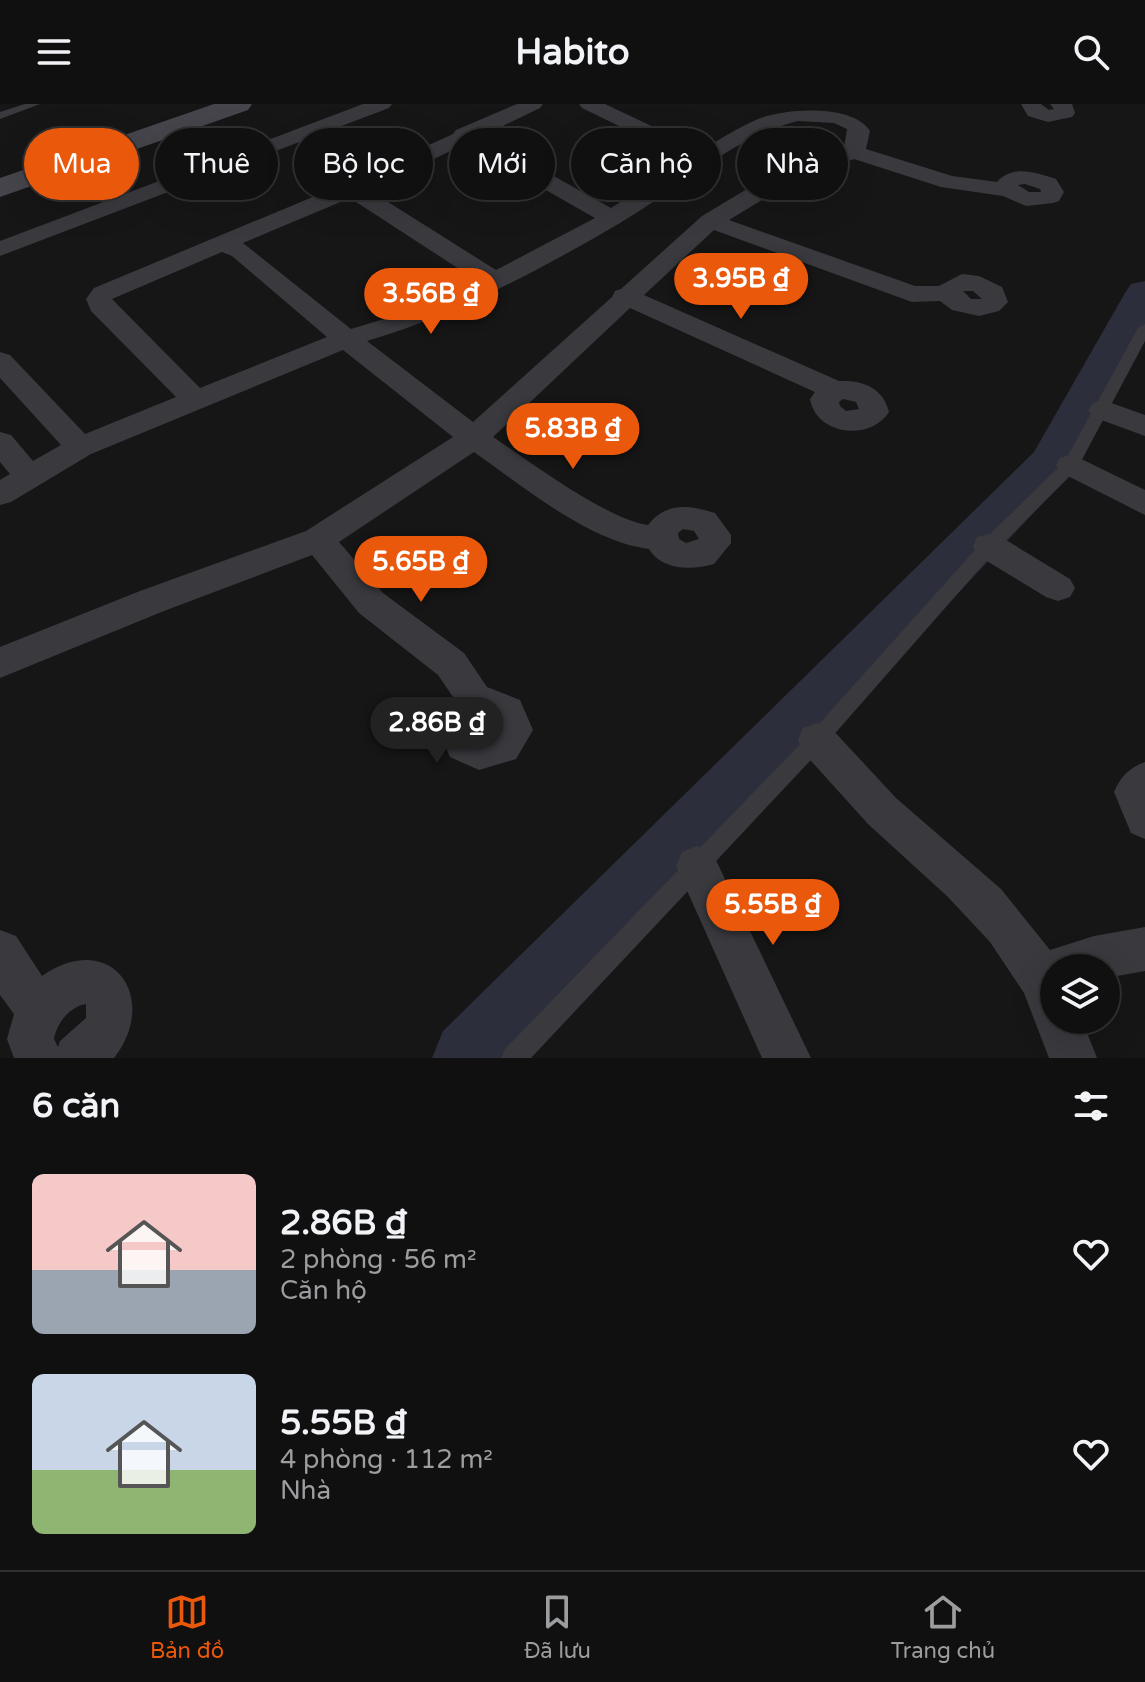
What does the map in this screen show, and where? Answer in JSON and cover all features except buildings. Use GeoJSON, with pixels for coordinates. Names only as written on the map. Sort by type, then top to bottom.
{"type":"FeatureCollection","features":[{"type":"Feature","properties":{"kind":"street"},"geometry":{"type":"LineString","coordinates":[[0,188],[239,104]]}},
{"type":"Feature","properties":{"kind":"street"},"geometry":{"type":"LineString","coordinates":[[0,249],[382,104]]}},
{"type":"Feature","properties":{"kind":"street"},"geometry":{"type":"LineString","coordinates":[[477,128],[533,104]]}},
{"type":"Feature","properties":{"kind":"street"},"geometry":{"type":"LineString","coordinates":[[589,104],[639,128]]}},
{"type":"Feature","properties":{"kind":"street"},"geometry":{"type":"LineString","coordinates":[[773,104],[798,115]]}},
{"type":"Feature","properties":{"kind":"street"},"geometry":{"type":"LineString","coordinates":[[1031,104],[1035,112],[1055,116],[1065,113],[1060,104]]}},
{"type":"Feature","properties":{"kind":"street"},"geometry":{"type":"LineString","coordinates":[[721,149],[766,123],[798,115],[842,110],[859,131],[854,152]]}},
{"type":"Feature","properties":{"kind":"street"},"geometry":{"type":"LineString","coordinates":[[0,221],[142,138]]}},
{"type":"Feature","properties":{"kind":"street"},"geometry":{"type":"LineString","coordinates":[[0,663],[152,601],[318,540],[474,438],[624,296],[710,221],[785,176],[854,152],[960,184],[988,190],[1007,189]]}},
{"type":"Feature","properties":{"kind":"street"},"geometry":{"type":"LineString","coordinates":[[555,186],[612,218]]}},
{"type":"Feature","properties":{"kind":"street"},"geometry":{"type":"LineString","coordinates":[[196,400],[100,305],[99,299],[103,293],[326,200]]}},
{"type":"Feature","properties":{"kind":"street"},"geometry":{"type":"LineString","coordinates":[[369,200],[495,281]]}},
{"type":"Feature","properties":{"kind":"street"},"geometry":{"type":"LineString","coordinates":[[0,494],[80,447],[346,339],[393,325],[495,281],[640,200]]}},
{"type":"Feature","properties":{"kind":"street"},"geometry":{"type":"LineString","coordinates":[[710,221],[912,294],[949,293]]}},
{"type":"Feature","properties":{"kind":"street"},"geometry":{"type":"LineString","coordinates":[[224,244],[241,251],[346,339],[474,438],[550,490],[626,534],[660,538]]}},
{"type":"Feature","properties":{"kind":"street"},"geometry":{"type":"LineString","coordinates":[[624,296],[836,390]]}},
{"type":"Feature","properties":{"kind":"street"},"geometry":{"type":"LineString","coordinates":[[0,361],[80,447]]}},
{"type":"Feature","properties":{"kind":"street"},"geometry":{"type":"LineString","coordinates":[[1103,410],[1145,426]]}},
{"type":"Feature","properties":{"kind":"street"},"geometry":{"type":"LineString","coordinates":[[0,442],[30,477]]}},
{"type":"Feature","properties":{"kind":"street"},"geometry":{"type":"LineString","coordinates":[[1071,465],[1145,504]]}},
{"type":"Feature","properties":{"kind":"street"},"geometry":{"type":"LineString","coordinates":[[318,540],[371,603],[451,664],[477,703]]}},
{"type":"Feature","properties":{"kind":"street"},"geometry":{"type":"LineString","coordinates":[[989,546],[1058,588]]}},
{"type":"Feature","properties":{"kind":"street"},"geometry":{"type":"LineString","coordinates":[[817,740],[890,818],[994,910],[1040,965]]}},
{"type":"Feature","properties":{"kind":"street"},"geometry":{"type":"LineString","coordinates":[[1145,780],[1134,792],[1145,820]]}},
{"type":"Feature","properties":{"kind":"street"},"geometry":{"type":"LineString","coordinates":[[697,866],[787,1058]]}},
{"type":"Feature","properties":{"kind":"street"},"geometry":{"type":"LineString","coordinates":[[1117,954],[1145,949]]}},
{"type":"Feature","properties":{"kind":"street"},"geometry":{"type":"LineString","coordinates":[[0,952],[36,1006]]}},
{"type":"Feature","properties":{"kind":"street"},"geometry":{"type":"LineString","coordinates":[[38,1058],[31,1052],[27,1038],[29,1021],[36,1006],[49,992],[81,980],[95,983],[105,991],[110,1005],[109,1021],[101,1037],[77,1058]]}},
{"type":"Feature","properties":{"kind":"street"},"geometry":{"type":"LineString","coordinates":[[1064,1034],[1073,1058]]}},
{"type":"Feature","properties":{"kind":"lane"},"geometry":{"type":"LineString","coordinates":[[0,116],[35,104]]}},
{"type":"Feature","properties":{"kind":"lane"},"geometry":{"type":"LineString","coordinates":[[514,1058],[817,740],[989,546],[1071,465],[1145,328]]}},
{"type":"Feature","properties":{"kind":"waterway"},"geometry":{"type":"LineString","coordinates":[[470,1058],[1052,463],[1145,293]]}}]}
